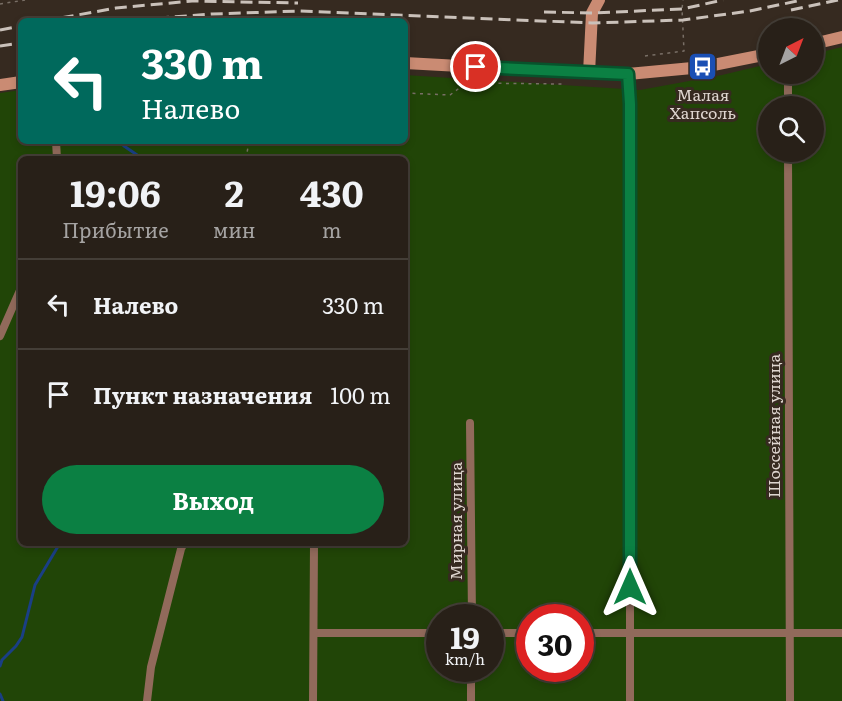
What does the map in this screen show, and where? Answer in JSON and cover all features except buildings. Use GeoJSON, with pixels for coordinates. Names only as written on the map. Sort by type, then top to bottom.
{"type":"FeatureCollection","features":[{"type":"Feature","properties":{"kind":"main road"},"geometry":{"type":"LineString","coordinates":[[589,74],[592,14],[599,0]]}},
{"type":"Feature","properties":{"kind":"main road"},"geometry":{"type":"LineString","coordinates":[[824,41],[842,37]]}},
{"type":"Feature","properties":{"kind":"main road"},"geometry":{"type":"LineString","coordinates":[[408,63],[589,74],[628,74],[703,67],[758,56]]}},
{"type":"Feature","properties":{"kind":"main road"},"geometry":{"type":"LineString","coordinates":[[0,85],[18,82]]}},
{"type":"Feature","properties":{"kind":"street"},"geometry":{"type":"LineString","coordinates":[[628,74],[630,104],[630,701]]}},
{"type":"Feature","properties":{"kind":"street","name":"Шоссейная улица"},"geometry":{"type":"LineString","coordinates":[[788,162],[789,701]]}},
{"type":"Feature","properties":{"kind":"street"},"geometry":{"type":"LineString","coordinates":[[0,336],[18,295]]}},
{"type":"Feature","properties":{"kind":"street","name":"Мирная улица"},"geometry":{"type":"LineString","coordinates":[[471,423],[472,604]]}},
{"type":"Feature","properties":{"kind":"street"},"geometry":{"type":"LineString","coordinates":[[147,701],[151,667],[182,546]]}},
{"type":"Feature","properties":{"kind":"street"},"geometry":{"type":"LineString","coordinates":[[313,701],[314,546]]}},
{"type":"Feature","properties":{"kind":"street"},"geometry":{"type":"LineString","coordinates":[[314,633],[426,633]]}},
{"type":"Feature","properties":{"kind":"street"},"geometry":{"type":"LineString","coordinates":[[594,633],[842,633]]}},
{"type":"Feature","properties":{"kind":"street"},"geometry":{"type":"LineString","coordinates":[[471,682],[471,701]]}},
{"type":"Feature","properties":{"kind":"path"},"geometry":{"type":"LineString","coordinates":[[0,4],[26,0]]}},
{"type":"Feature","properties":{"kind":"path"},"geometry":{"type":"LineString","coordinates":[[645,56],[684,51],[683,0]]}},
{"type":"Feature","properties":{"kind":"path"},"geometry":{"type":"LineString","coordinates":[[408,93],[450,95],[466,83],[570,84]]}},
{"type":"Feature","properties":{"kind":"green space"},"geometry":{"type":"Polygon","coordinates":[[[842,47],[842,701],[0,701],[0,93],[18,90],[18,144],[408,144],[408,75],[640,90],[758,66],[758,84],[824,84],[824,51],[842,47]]]}},
{"type":"Feature","properties":{"kind":"waterway","name":"Малая Хапсоль"},"geometry":{"type":"LineString","coordinates":[[122,144],[139,156]]}},
{"type":"Feature","properties":{"kind":"waterway","name":"Малая Хапсоль"},"geometry":{"type":"LineString","coordinates":[[0,666],[2,660],[22,637],[35,585],[58,546]]}},
{"type":"Feature","properties":{"kind":"waterway","name":"Малая Хапсоль"},"geometry":{"type":"LineString","coordinates":[[0,694],[3,701]]}},
{"type":"Feature","properties":{"kind":"railway"},"geometry":{"type":"LineString","coordinates":[[544,12],[592,13],[682,9],[723,0]]}},
{"type":"Feature","properties":{"kind":"railway"},"geometry":{"type":"LineString","coordinates":[[160,18],[300,11],[592,23],[683,20],[750,11],[802,0]]}},
{"type":"Feature","properties":{"kind":"railway"},"geometry":{"type":"LineString","coordinates":[[791,10],[838,0]]}},
{"type":"Feature","properties":{"kind":"railway"},"geometry":{"type":"LineString","coordinates":[[61,18],[116,8],[192,1],[298,3]]}},
{"type":"Feature","properties":{"kind":"railway"},"geometry":{"type":"LineString","coordinates":[[0,30],[18,27]]}},
{"type":"Feature","properties":{"kind":"railway"},"geometry":{"type":"LineString","coordinates":[[0,46],[18,43]]}},
{"type":"Feature","properties":{"kind":"place","name":"Малая Хапсоль"},"geometry":{"type":"Point","coordinates":[703,67]}},
{"type":"Feature","properties":{"kind":"route"},"geometry":{"type":"LineString","coordinates":[[476,67],[628,74],[630,104],[630,587]]}}]}
